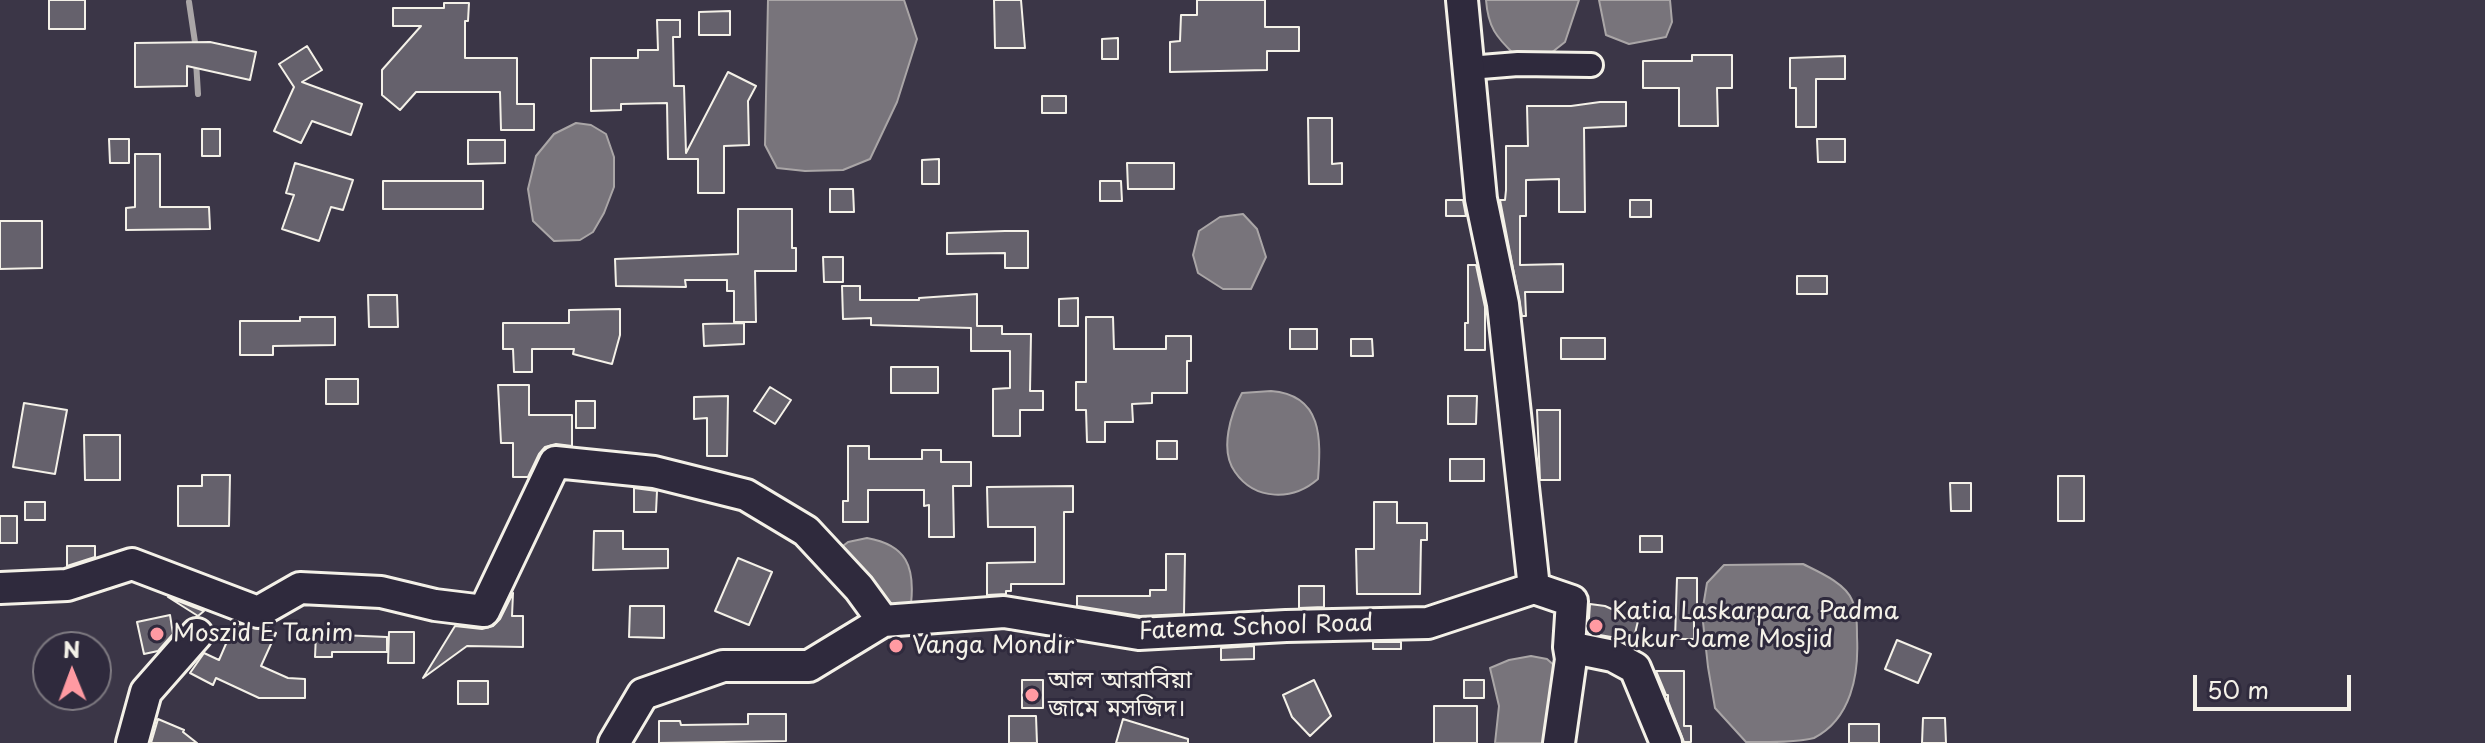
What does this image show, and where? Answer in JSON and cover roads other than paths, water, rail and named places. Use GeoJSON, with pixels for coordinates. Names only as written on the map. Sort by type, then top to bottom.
{"type":"FeatureCollection","features":[{"type":"Feature","properties":{"kind":"main road"},"geometry":{"type":"LineString","coordinates":[[1462,0],[1481,199],[1503,304],[1534,588],[1572,601],[1571,659],[1559,743]]}},
{"type":"Feature","properties":{"kind":"main road"},"geometry":{"type":"LineString","coordinates":[[0,588],[67,585],[132,564],[258,612],[300,588],[381,592],[435,605],[484,611],[555,462],[654,472],[746,495],[806,531],[859,588],[883,621],[809,666],[723,666],[643,694],[614,743]]}},
{"type":"Feature","properties":{"kind":"main road","name":"Fatema School Road"},"geometry":{"type":"LineString","coordinates":[[883,621],[1004,612],[1139,634],[1286,626],[1428,623],[1534,588]]}},
{"type":"Feature","properties":{"kind":"main road"},"geometry":{"type":"LineString","coordinates":[[132,743],[146,692],[197,634]]}},
{"type":"Feature","properties":{"kind":"main road"},"geometry":{"type":"LineString","coordinates":[[1569,647],[1613,656],[1635,668],[1666,743]]}},
{"type":"Feature","properties":{"kind":"street"},"geometry":{"type":"LineString","coordinates":[[1469,68],[1518,64],[1591,65]]}},
{"type":"Feature","properties":{"kind":"waterway"},"geometry":{"type":"LineString","coordinates":[[189,2],[196,49]]}},
{"type":"Feature","properties":{"kind":"waterway"},"geometry":{"type":"LineString","coordinates":[[196,61],[198,94]]}},
{"type":"Feature","properties":{"kind":"place","name":"Katia Laskarpara Padma Pukur Jame Mosjid"},"geometry":{"type":"Point","coordinates":[1596,626]}},
{"type":"Feature","properties":{"kind":"place","name":"Moszid E Tanim"},"geometry":{"type":"Point","coordinates":[157,634]}},
{"type":"Feature","properties":{"kind":"place","name":"Vanga Mondir"},"geometry":{"type":"Point","coordinates":[896,646]}},
{"type":"Feature","properties":{"kind":"place","name":"আল আরাবিয়া জামে মসজিদ।"},"geometry":{"type":"Point","coordinates":[1032,695]}}]}
